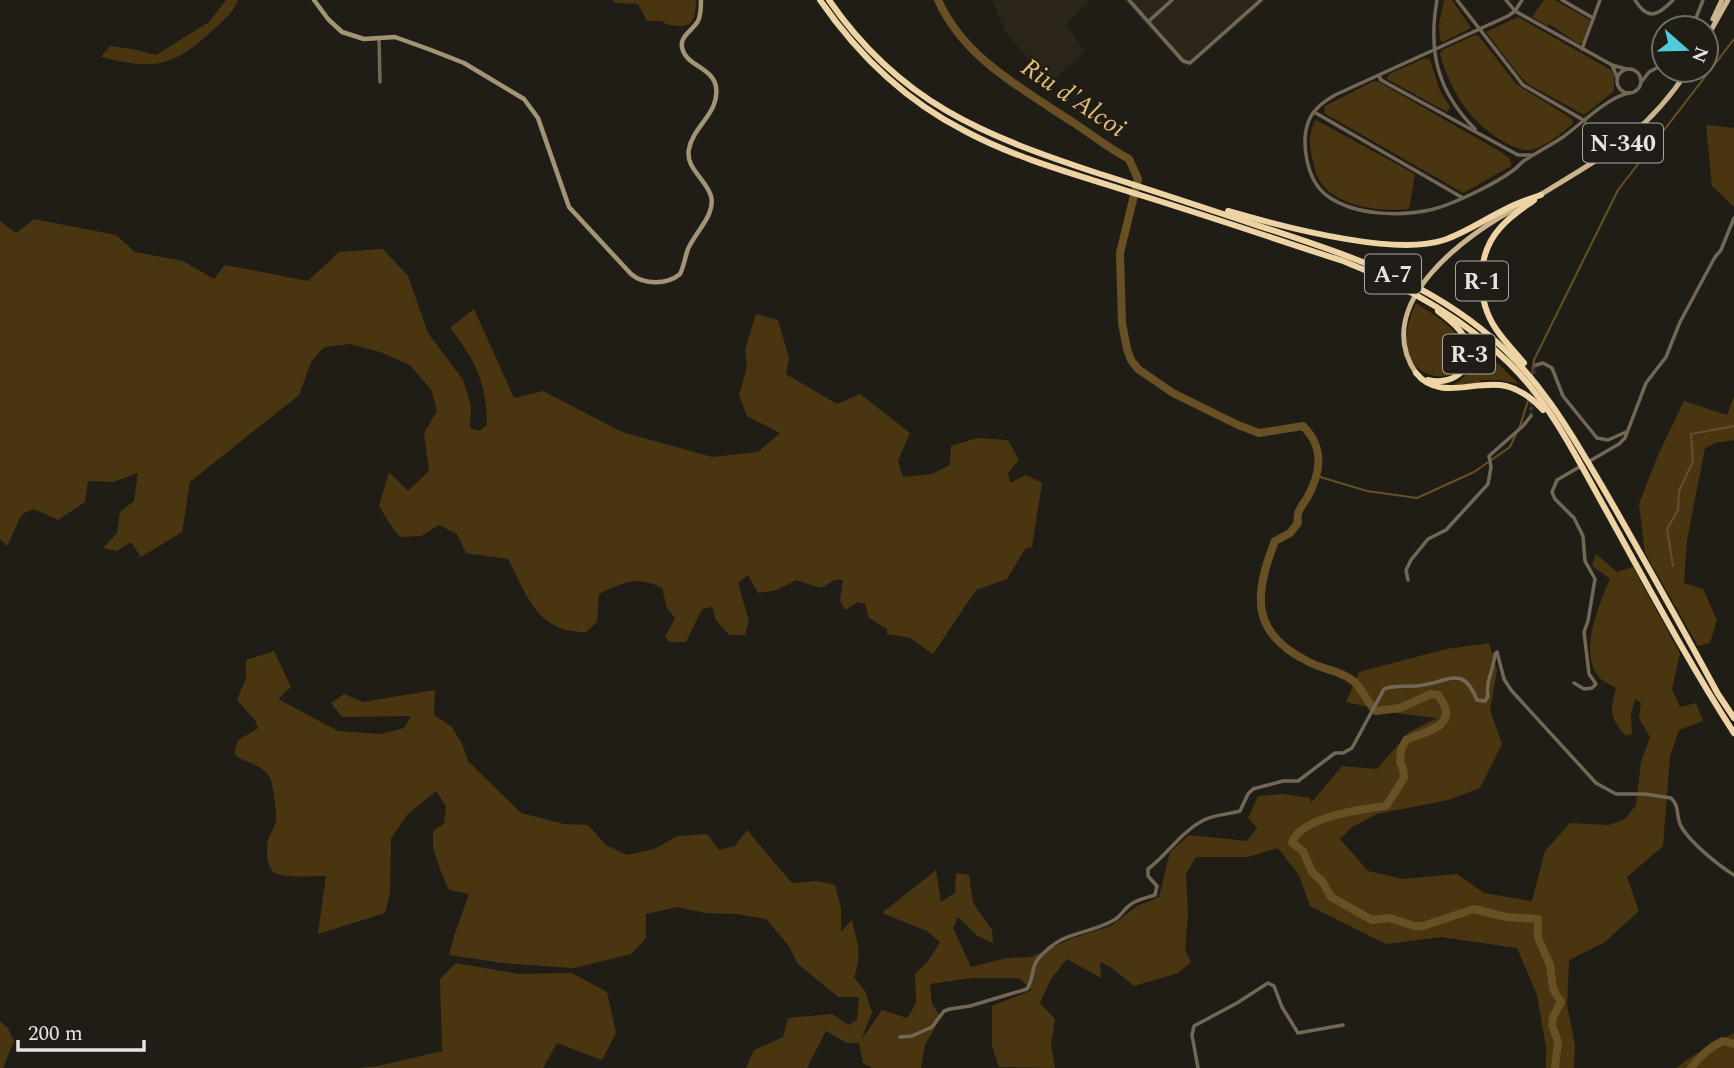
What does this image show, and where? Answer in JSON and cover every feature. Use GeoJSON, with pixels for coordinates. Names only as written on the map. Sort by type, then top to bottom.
{"type":"FeatureCollection","features":[{"type":"Feature","properties":{"kind":"highway","name":"A-7"},"geometry":{"type":"LineString","coordinates":[[820,0],[868,60],[916,100],[952,120],[1030,150],[1176,198],[1356,266],[1427,300],[1481,338],[1509,363],[1539,399],[1562,433],[1696,671],[1734,733]]}},
{"type":"Feature","properties":{"kind":"highway","name":"A-7"},"geometry":{"type":"LineString","coordinates":[[829,0],[881,62],[973,135],[1032,159],[1228,217],[1384,269],[1430,293],[1492,337],[1532,377],[1563,419],[1734,718]]}},
{"type":"Feature","properties":{"kind":"highway"},"geometry":{"type":"LineString","coordinates":[[1228,217],[1374,243],[1410,246],[1442,241],[1509,207],[1541,195]]}},
{"type":"Feature","properties":{"kind":"highway","name":"R-1"},"geometry":{"type":"LineString","coordinates":[[1532,377],[1491,320],[1484,299],[1482,274],[1486,252],[1499,229],[1512,215],[1541,195]]}},
{"type":"Feature","properties":{"kind":"highway","name":"R-3"},"geometry":{"type":"LineString","coordinates":[[1416,373],[1436,382],[1449,381],[1464,369],[1469,355],[1469,348],[1462,334],[1427,300]]}},
{"type":"Feature","properties":{"kind":"highway"},"geometry":{"type":"LineString","coordinates":[[1416,373],[1426,383],[1444,388],[1498,385],[1519,390],[1542,409],[1562,433]]}},
{"type":"Feature","properties":{"kind":"main road","name":"N-340"},"geometry":{"type":"LineString","coordinates":[[1416,373],[1404,347],[1404,327],[1408,311],[1429,275],[1471,237],[1507,212],[1594,163],[1631,137],[1660,108],[1678,84]]}},
{"type":"Feature","properties":{"kind":"street"},"geometry":{"type":"LineString","coordinates":[[314,0],[342,32],[364,39],[397,38],[456,59],[524,99],[538,118],[569,206],[631,274],[640,280],[654,282],[669,280],[680,274],[689,247],[711,207],[709,192],[691,165],[688,151],[713,106],[715,83],[707,71],[688,58],[682,47],[683,38],[699,20],[701,0]]}},
{"type":"Feature","properties":{"kind":"street"},"geometry":{"type":"LineString","coordinates":[[1129,0],[1183,61],[1190,63],[1261,0]]}},
{"type":"Feature","properties":{"kind":"street"},"geometry":{"type":"LineString","coordinates":[[1149,20],[1172,0]]}},
{"type":"Feature","properties":{"kind":"street"},"geometry":{"type":"LineString","coordinates":[[1437,0],[1433,26],[1434,50],[1445,88],[1459,112],[1476,131]]}},
{"type":"Feature","properties":{"kind":"street"},"geometry":{"type":"LineString","coordinates":[[1457,0],[1523,85],[1585,121]]}},
{"type":"Feature","properties":{"kind":"street"},"geometry":{"type":"LineString","coordinates":[[1506,0],[1515,11],[1612,65],[1649,72]]}},
{"type":"Feature","properties":{"kind":"street"},"geometry":{"type":"LineString","coordinates":[[1522,0],[1515,11],[1480,30],[1335,95],[1314,112],[1307,132],[1307,157],[1315,183],[1333,199],[1358,209],[1390,213],[1421,212],[1463,198],[1514,170],[1524,160],[1585,121],[1613,99],[1636,92],[1649,72]]}},
{"type":"Feature","properties":{"kind":"street"},"geometry":{"type":"LineString","coordinates":[[1562,0],[1593,18]]}},
{"type":"Feature","properties":{"kind":"street"},"geometry":{"type":"LineString","coordinates":[[1582,49],[1600,0]]}},
{"type":"Feature","properties":{"kind":"street"},"geometry":{"type":"LineString","coordinates":[[1635,0],[1642,12],[1648,14],[1662,10],[1673,0]]}},
{"type":"Feature","properties":{"kind":"street"},"geometry":{"type":"LineString","coordinates":[[379,38],[380,82]]}},
{"type":"Feature","properties":{"kind":"street"},"geometry":{"type":"LineString","coordinates":[[1612,65],[1620,90],[1629,93]]}},
{"type":"Feature","properties":{"kind":"street"},"geometry":{"type":"LineString","coordinates":[[1613,99],[1622,71],[1631,69]]}},
{"type":"Feature","properties":{"kind":"street"},"geometry":{"type":"LineString","coordinates":[[1631,69],[1641,77],[1641,83]]}},
{"type":"Feature","properties":{"kind":"street"},"geometry":{"type":"LineString","coordinates":[[1378,75],[1422,104],[1518,155],[1533,155]]}},
{"type":"Feature","properties":{"kind":"street"},"geometry":{"type":"LineString","coordinates":[[1314,112],[1463,198]]}},
{"type":"Feature","properties":{"kind":"street"},"geometry":{"type":"LineString","coordinates":[[1574,682],[1584,689],[1592,688],[1596,684],[1589,674],[1584,632],[1595,579],[1585,561],[1583,536],[1574,518],[1553,495],[1553,486],[1560,478],[1619,444],[1627,432],[1646,383],[1666,357],[1680,322],[1721,250],[1734,218]]}},
{"type":"Feature","properties":{"kind":"street"},"geometry":{"type":"LineString","coordinates":[[1536,365],[1543,363],[1552,368],[1563,396],[1597,438],[1608,440],[1627,432]]}},
{"type":"Feature","properties":{"kind":"street"},"geometry":{"type":"LineString","coordinates":[[1408,580],[1406,570],[1409,563],[1428,539],[1446,530],[1484,489],[1490,474],[1489,456],[1531,416]]}},
{"type":"Feature","properties":{"kind":"street"},"geometry":{"type":"LineString","coordinates":[[900,1037],[912,1036],[932,1027],[944,1011],[1024,991],[1032,981],[1036,961],[1056,941],[1112,921],[1130,904],[1155,895],[1157,887],[1148,876],[1148,869],[1167,849],[1198,824],[1217,815],[1240,811],[1251,790],[1283,781],[1298,781],[1335,753],[1348,751],[1362,732],[1381,693],[1388,687],[1421,686],[1457,677],[1468,683],[1477,700],[1483,702],[1488,696],[1486,685],[1494,668],[1494,654],[1498,652],[1504,679],[1511,690],[1593,780],[1616,794],[1645,794],[1671,798],[1678,807],[1681,826],[1712,861],[1734,875]]}},
{"type":"Feature","properties":{"kind":"street"},"geometry":{"type":"LineString","coordinates":[[1198,1068],[1192,1035],[1194,1026],[1268,983],[1274,986],[1282,1007],[1298,1033],[1343,1026]]}},
{"type":"Feature","properties":{"kind":"shaded area"},"geometry":{"type":"Polygon","coordinates":[[[226,0],[238,0],[228,16],[200,42],[174,58],[149,64],[135,64],[101,57],[110,46],[156,55],[209,22],[226,0]]]}},
{"type":"Feature","properties":{"kind":"shaded area"},"geometry":{"type":"Polygon","coordinates":[[[612,0],[696,0],[695,15],[690,23],[681,26],[665,24],[663,21],[647,21],[638,4],[616,3],[612,0]]]}},
{"type":"Feature","properties":{"kind":"shaded area"},"geometry":{"type":"Polygon","coordinates":[[[992,0],[1089,0],[1066,24],[1085,51],[1051,83],[1005,32],[992,0]]]}},
{"type":"Feature","properties":{"kind":"shaded area"},"geometry":{"type":"Polygon","coordinates":[[[1124,0],[1266,0],[1187,69],[1124,0]]]}},
{"type":"Feature","properties":{"kind":"shaded area"},"geometry":{"type":"Polygon","coordinates":[[[1444,0],[1452,0],[1471,28],[1443,42],[1440,40],[1439,24],[1444,0]]]}},
{"type":"Feature","properties":{"kind":"shaded area"},"geometry":{"type":"Polygon","coordinates":[[[1544,0],[1555,0],[1590,20],[1583,42],[1579,44],[1549,24],[1548,26],[1532,17],[1544,0]]]}},
{"type":"Feature","properties":{"kind":"shaded area"},"geometry":{"type":"Polygon","coordinates":[[[1518,17],[1611,70],[1614,75],[1614,91],[1584,115],[1528,84],[1486,32],[1518,17]]]}},
{"type":"Feature","properties":{"kind":"shaded area"},"geometry":{"type":"Polygon","coordinates":[[[1475,35],[1479,36],[1516,84],[1572,119],[1573,124],[1548,143],[1528,150],[1506,143],[1482,126],[1456,94],[1440,54],[1442,50],[1475,35]]]}},
{"type":"Feature","properties":{"kind":"shaded area"},"geometry":{"type":"Polygon","coordinates":[[[1425,58],[1430,60],[1440,91],[1450,107],[1447,112],[1387,79],[1389,74],[1425,58]]]}},
{"type":"Feature","properties":{"kind":"shaded area"},"geometry":{"type":"Polygon","coordinates":[[[1374,81],[1501,152],[1510,159],[1511,166],[1463,193],[1324,113],[1325,106],[1374,81]]]}},
{"type":"Feature","properties":{"kind":"shaded area"},"geometry":{"type":"Polygon","coordinates":[[[1316,120],[1415,174],[1409,209],[1359,206],[1335,196],[1325,188],[1317,176],[1310,148],[1311,133],[1316,120]]]}},
{"type":"Feature","properties":{"kind":"shaded area"},"geometry":{"type":"Polygon","coordinates":[[[1706,125],[1734,128],[1734,207],[1712,186],[1706,125]]]}},
{"type":"Feature","properties":{"kind":"shaded area"},"geometry":{"type":"Polygon","coordinates":[[[34,219],[116,235],[135,252],[183,261],[214,279],[225,265],[308,281],[339,252],[383,249],[408,276],[428,333],[463,380],[471,406],[470,428],[480,431],[487,425],[482,384],[473,362],[450,328],[474,309],[514,398],[543,391],[622,432],[712,457],[758,452],[780,433],[747,416],[739,395],[747,367],[745,350],[756,314],[778,320],[789,358],[786,374],[837,404],[860,394],[910,433],[898,461],[903,477],[932,474],[950,465],[951,446],[977,438],[1008,440],[1019,460],[1008,473],[1010,483],[1026,475],[1042,483],[1032,547],[1025,549],[1007,579],[976,590],[933,654],[910,638],[887,634],[887,629],[869,618],[865,604],[858,602],[845,610],[840,601],[843,580],[835,580],[821,588],[796,580],[777,590],[758,593],[748,575],[738,583],[749,621],[745,635],[729,635],[716,620],[712,607],[702,609],[686,642],[670,642],[665,637],[675,618],[667,608],[662,588],[645,582],[630,582],[599,594],[597,622],[586,632],[569,631],[545,619],[536,609],[508,559],[466,553],[457,534],[439,525],[421,536],[401,537],[394,530],[379,506],[389,472],[408,491],[429,471],[424,433],[437,411],[432,391],[410,365],[380,352],[350,344],[324,347],[311,362],[299,395],[190,482],[182,532],[141,557],[131,542],[117,551],[103,548],[117,533],[120,512],[134,501],[138,473],[113,482],[88,481],[85,502],[58,520],[34,509],[22,514],[7,546],[0,539],[0,221],[16,233],[34,219]]]}},
{"type":"Feature","properties":{"kind":"shaded area"},"geometry":{"type":"Polygon","coordinates":[[[1416,303],[1451,328],[1464,349],[1464,365],[1453,374],[1438,376],[1422,371],[1410,358],[1407,335],[1416,303]]]}},
{"type":"Feature","properties":{"kind":"shaded area"},"geometry":{"type":"Polygon","coordinates":[[[1470,337],[1519,384],[1480,380],[1479,383],[1451,386],[1464,377],[1471,366],[1473,352],[1470,337]]]}},
{"type":"Feature","properties":{"kind":"shaded area"},"geometry":{"type":"Polygon","coordinates":[[[1734,396],[1734,440],[1715,443],[1705,448],[1687,540],[1684,583],[1703,589],[1717,620],[1710,643],[1698,646],[1645,553],[1639,504],[1658,455],[1684,401],[1727,415],[1734,396]]]}},
{"type":"Feature","properties":{"kind":"shaded area"},"geometry":{"type":"Polygon","coordinates":[[[1596,554],[1617,572],[1633,567],[1680,654],[1672,689],[1680,707],[1696,703],[1703,721],[1679,730],[1670,756],[1663,846],[1627,877],[1639,911],[1605,942],[1569,960],[1567,1005],[1575,1045],[1574,1068],[1546,1068],[1546,1047],[1537,995],[1517,948],[1441,937],[1386,944],[1310,906],[1299,875],[1278,848],[1248,857],[1196,857],[1186,874],[1188,915],[1185,949],[1191,962],[1178,973],[1134,986],[1100,962],[1101,978],[1067,959],[1051,979],[1040,1003],[1055,1019],[1051,1045],[1055,1068],[999,1067],[992,1046],[992,1006],[1032,990],[1019,978],[972,978],[930,984],[932,1004],[941,1017],[925,1045],[921,1068],[872,1068],[863,1063],[859,1043],[847,1043],[826,1031],[807,1068],[746,1068],[754,1050],[783,1037],[788,1018],[832,1014],[849,1025],[857,1020],[859,997],[838,997],[798,964],[788,945],[766,919],[677,907],[646,914],[646,938],[631,954],[574,968],[502,963],[449,955],[469,894],[449,890],[437,860],[433,844],[434,830],[444,824],[446,806],[436,791],[407,815],[391,838],[390,893],[385,913],[318,934],[326,876],[294,876],[273,872],[268,859],[267,844],[276,817],[271,781],[262,769],[235,755],[239,741],[258,728],[255,720],[237,700],[246,678],[246,660],[274,651],[291,687],[278,699],[338,731],[381,734],[404,728],[411,716],[342,717],[331,703],[344,694],[363,702],[435,690],[434,715],[452,727],[468,761],[521,813],[564,824],[588,825],[606,845],[627,855],[654,849],[678,836],[707,834],[719,850],[735,846],[747,830],[792,883],[817,881],[835,885],[841,908],[841,932],[852,920],[857,942],[859,955],[854,977],[865,991],[872,1012],[861,1040],[882,1010],[907,1018],[916,1003],[915,974],[928,961],[940,942],[927,931],[882,913],[936,870],[941,902],[955,893],[956,873],[969,875],[973,903],[992,930],[993,943],[976,935],[958,917],[953,928],[971,967],[1007,958],[1031,957],[1073,938],[1111,926],[1137,906],[1159,897],[1170,852],[1189,835],[1247,841],[1257,828],[1248,818],[1258,796],[1283,794],[1310,798],[1311,803],[1342,766],[1377,769],[1409,732],[1437,718],[1401,714],[1346,702],[1359,672],[1446,649],[1489,643],[1497,670],[1490,710],[1502,744],[1480,788],[1448,800],[1377,814],[1352,827],[1340,839],[1368,871],[1403,879],[1457,874],[1484,893],[1532,901],[1545,851],[1570,823],[1609,825],[1625,819],[1636,805],[1641,762],[1650,737],[1639,718],[1641,703],[1635,699],[1631,714],[1632,734],[1626,736],[1620,729],[1612,714],[1616,688],[1602,680],[1594,670],[1590,645],[1592,631],[1610,579],[1592,566],[1596,554]]]}},
{"type":"Feature","properties":{"kind":"shaded area"},"geometry":{"type":"Polygon","coordinates":[[[456,963],[519,974],[572,973],[607,992],[616,1033],[602,1060],[557,1043],[543,1068],[357,1068],[378,1066],[442,1051],[440,979],[456,963]]]}},
{"type":"Feature","properties":{"kind":"shaded area"},"geometry":{"type":"Polygon","coordinates":[[[0,1021],[8,1028],[14,1041],[3,1068],[0,1068],[0,1021]]]}},
{"type":"Feature","properties":{"kind":"shaded area"},"geometry":{"type":"Polygon","coordinates":[[[1734,1033],[1734,1068],[1676,1068],[1691,1057],[1734,1033]]]}},
{"type":"Feature","properties":{"kind":"waterway","name":"Riu d'Alcoi"},"geometry":{"type":"LineString","coordinates":[[938,0],[962,38],[978,55],[1014,83],[1129,159],[1138,179],[1120,253],[1122,323],[1127,349],[1138,369],[1173,393],[1238,425],[1259,433],[1303,426],[1315,443],[1318,452],[1315,479],[1298,512],[1298,523],[1290,533],[1275,541],[1263,579],[1262,612],[1276,639],[1309,662],[1340,673],[1353,681],[1376,711],[1400,708],[1431,694],[1438,695],[1444,705],[1446,714],[1439,726],[1406,740],[1401,750],[1400,762],[1404,778],[1386,806],[1348,812],[1319,821],[1297,834],[1292,843],[1303,851],[1312,872],[1322,881],[1331,897],[1372,920],[1390,918],[1414,926],[1423,926],[1474,909],[1506,917],[1538,919],[1538,938],[1550,965],[1553,989],[1561,1002],[1552,1025],[1558,1042],[1555,1068]]}},
{"type":"Feature","properties":{"kind":"waterway"},"geometry":{"type":"LineString","coordinates":[[1532,375],[1534,360],[1618,190],[1734,39]]}},
{"type":"Feature","properties":{"kind":"waterway"},"geometry":{"type":"LineString","coordinates":[[1519,429],[1528,401]]}},
{"type":"Feature","properties":{"kind":"waterway"},"geometry":{"type":"LineString","coordinates":[[1673,566],[1667,529],[1678,510],[1679,491],[1693,461],[1691,434],[1734,426]]}},
{"type":"Feature","properties":{"kind":"waterway"},"geometry":{"type":"LineString","coordinates":[[1317,476],[1367,491],[1417,498],[1474,472],[1510,447],[1516,434]]}},
{"type":"Feature","properties":{"kind":"waterway","name":"Riu d'Alcoi"},"geometry":{"type":"LineString","coordinates":[[1691,1068],[1705,1052],[1718,1043],[1723,1041],[1734,1044]]}},
{"type":"Feature","properties":{"kind":"tunnel"},"geometry":{"type":"LineString","coordinates":[[1532,379],[1536,365]]}},
{"type":"Feature","properties":{"kind":"tunnel"},"geometry":{"type":"LineString","coordinates":[[1531,416],[1532,390]]}}]}
